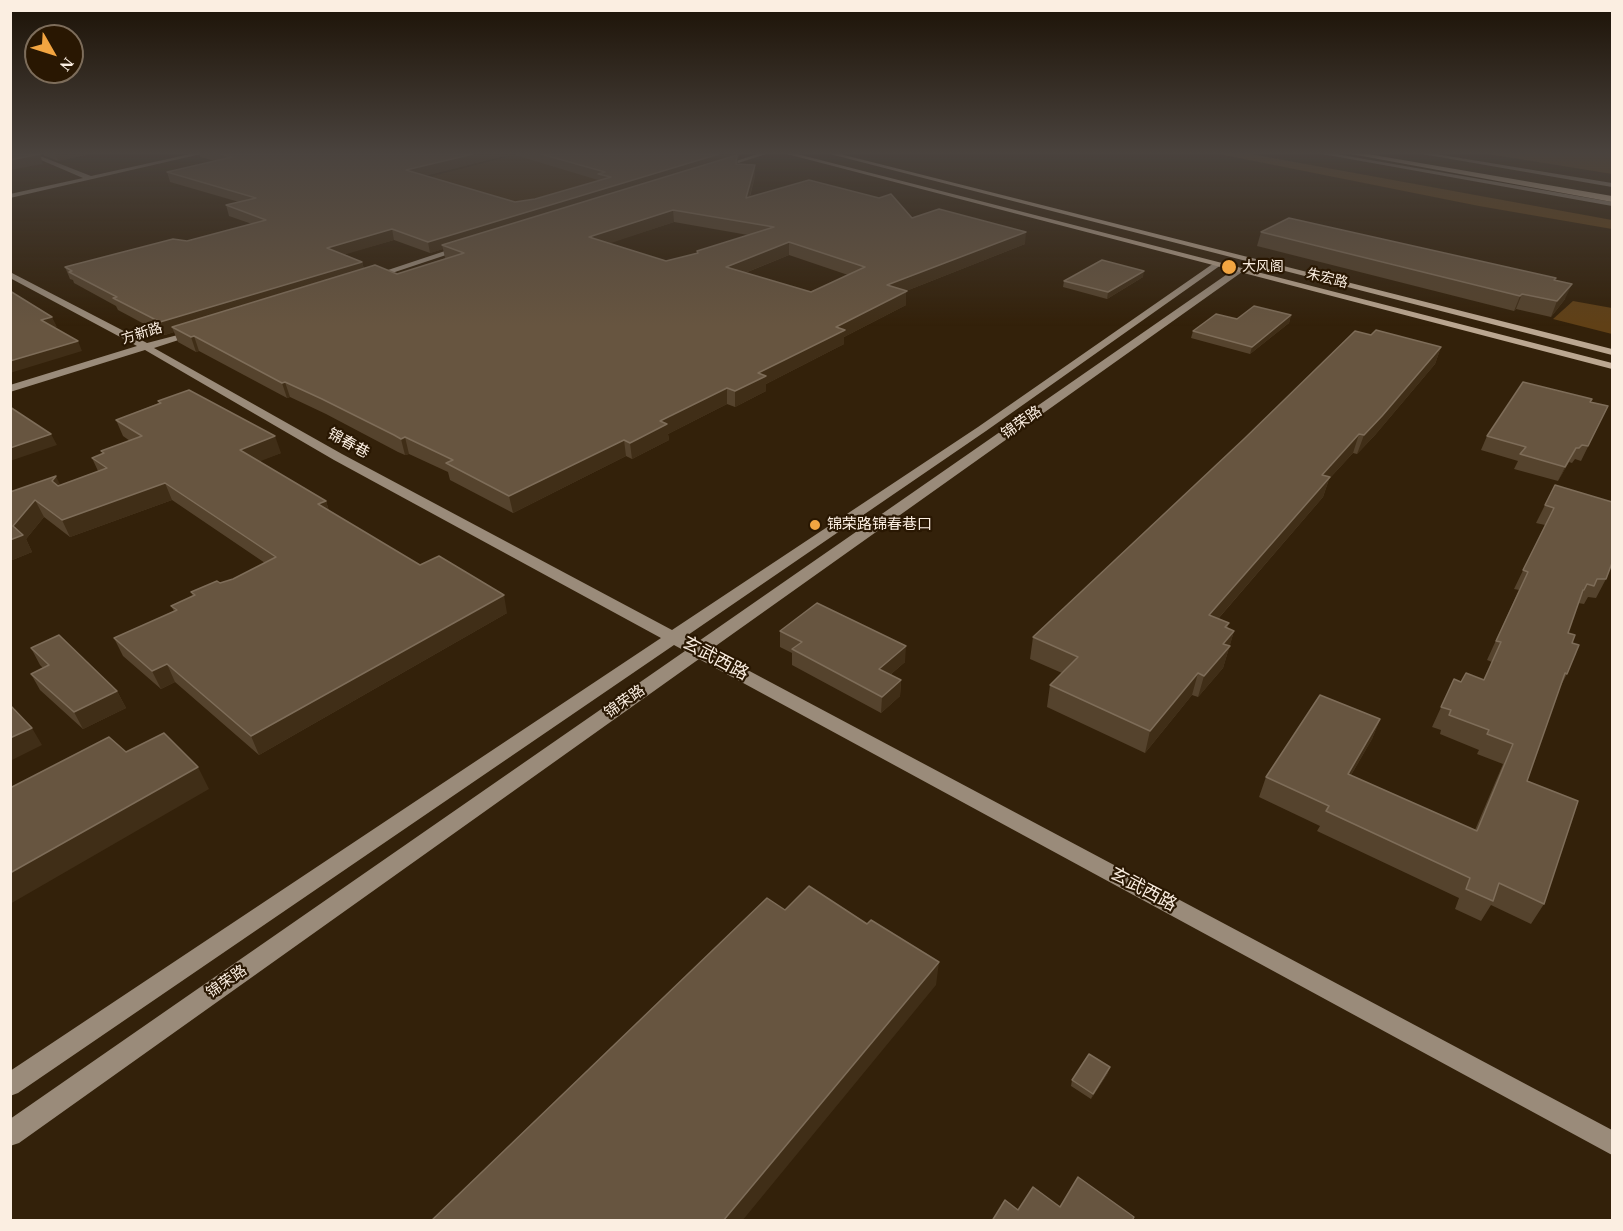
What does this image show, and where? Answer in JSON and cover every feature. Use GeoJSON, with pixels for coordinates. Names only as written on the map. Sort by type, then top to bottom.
{"type":"FeatureCollection","features":[{"type":"Feature","properties":{"kind":"main road","name":"朱宏路"},"geometry":{"type":"LineString","coordinates":[[1011,211],[1612,366]]}},
{"type":"Feature","properties":{"kind":"main road","name":"朱宏路"},"geometry":{"type":"LineString","coordinates":[[1059,211],[1612,352]]}},
{"type":"Feature","properties":{"kind":"street"},"geometry":{"type":"LineString","coordinates":[[359,280],[471,245]]}},
{"type":"Feature","properties":{"kind":"street","name":"锦荣路"},"geometry":{"type":"LineString","coordinates":[[10,1085],[982,429],[1217,265]]}},
{"type":"Feature","properties":{"kind":"street","name":"锦荣路"},"geometry":{"type":"LineString","coordinates":[[10,1134],[1239,270]]}},
{"type":"Feature","properties":{"kind":"street","name":"锦春巷"},"geometry":{"type":"LineString","coordinates":[[10,274],[146,347],[338,458],[673,637]]}},
{"type":"Feature","properties":{"kind":"street","name":"方新路"},"geometry":{"type":"LineString","coordinates":[[10,389],[202,330]]}},
{"type":"Feature","properties":{"kind":"street","name":"玄武西路"},"geometry":{"type":"LineString","coordinates":[[673,637],[1612,1143]]}},
{"type":"Feature","properties":{"kind":"shaded area"},"geometry":{"type":"Polygon","coordinates":[[[509,211],[558,211],[534,219],[509,211]]]}},
{"type":"Feature","properties":{"kind":"shaded area"},"geometry":{"type":"Polygon","coordinates":[[[1510,211],[1565,211],[1612,220],[1612,229],[1510,211]]]}},
{"type":"Feature","properties":{"kind":"shaded area"},"geometry":{"type":"Polygon","coordinates":[[[1573,301],[1612,308],[1612,334],[1553,319],[1573,301]]]}},
{"type":"Feature","properties":{"kind":"building"},"geometry":{"type":"Polygon","coordinates":[[[243,211],[529,211],[428,242],[392,229],[327,248],[362,262],[160,322],[113,298],[117,297],[69,272],[72,271],[65,267],[173,239],[187,241],[266,220],[243,211]]]}},
{"type":"Feature","properties":{"kind":"building"},"geometry":{"type":"Polygon","coordinates":[[[552,211],[668,211],[589,237],[666,261],[698,253],[697,251],[774,227],[682,211],[906,211],[912,218],[932,211],[948,211],[1026,232],[887,285],[907,291],[836,327],[845,330],[758,373],[766,376],[735,391],[727,388],[660,421],[667,424],[630,443],[624,440],[509,496],[446,463],[453,460],[405,437],[401,439],[322,399],[285,382],[282,383],[194,336],[191,337],[172,327],[375,265],[397,274],[464,253],[442,245],[552,211]],[[789,242],[726,267],[811,292],[865,267],[789,242]]]}},
{"type":"Feature","properties":{"kind":"building"},"geometry":{"type":"Polygon","coordinates":[[[1289,218],[1556,278],[1554,280],[1572,284],[1557,301],[1522,294],[1520,296],[1261,232],[1289,218]]]}},
{"type":"Feature","properties":{"kind":"building"},"geometry":{"type":"Polygon","coordinates":[[[1102,260],[1144,271],[1108,292],[1064,281],[1102,260]]]}},
{"type":"Feature","properties":{"kind":"building"},"geometry":{"type":"Polygon","coordinates":[[[10,291],[52,317],[41,320],[78,341],[10,361],[10,291]]]}},
{"type":"Feature","properties":{"kind":"building"},"geometry":{"type":"Polygon","coordinates":[[[1254,306],[1291,315],[1252,347],[1193,331],[1216,314],[1237,319],[1254,306]]]}},
{"type":"Feature","properties":{"kind":"building"},"geometry":{"type":"Polygon","coordinates":[[[1376,330],[1441,347],[1382,416],[1364,435],[1359,434],[1322,475],[1330,477],[1209,615],[1229,623],[1225,627],[1234,631],[1223,644],[1230,646],[1204,676],[1198,673],[1150,731],[1050,685],[1078,657],[1033,637],[1355,331],[1371,335],[1376,330]]]}},
{"type":"Feature","properties":{"kind":"building"},"geometry":{"type":"Polygon","coordinates":[[[1523,382],[1592,399],[1590,402],[1608,406],[1588,446],[1582,445],[1576,448],[1565,467],[1520,454],[1526,447],[1487,436],[1523,382]]]}},
{"type":"Feature","properties":{"kind":"building"},"geometry":{"type":"Polygon","coordinates":[[[189,390],[275,436],[240,450],[326,501],[318,504],[420,565],[439,556],[504,595],[251,736],[167,664],[152,671],[114,638],[177,610],[171,606],[195,595],[191,592],[217,581],[220,583],[233,579],[276,557],[165,483],[62,520],[35,500],[13,526],[23,535],[10,540],[10,492],[56,476],[52,481],[58,486],[107,468],[92,458],[104,453],[101,451],[142,436],[116,420],[189,390]]]}},
{"type":"Feature","properties":{"kind":"building"},"geometry":{"type":"Polygon","coordinates":[[[10,407],[51,434],[10,448],[10,407]]]}},
{"type":"Feature","properties":{"kind":"building"},"geometry":{"type":"Polygon","coordinates":[[[1555,485],[1612,502],[1612,563],[1606,579],[1597,579],[1594,586],[1587,584],[1583,590],[1568,633],[1575,635],[1572,643],[1579,645],[1567,674],[1565,673],[1527,781],[1578,801],[1544,904],[1499,883],[1493,901],[1466,889],[1470,878],[1326,811],[1329,806],[1266,777],[1320,695],[1380,719],[1348,774],[1477,831],[1513,744],[1487,734],[1489,730],[1449,715],[1451,710],[1441,707],[1454,679],[1461,682],[1466,673],[1484,680],[1501,642],[1496,641],[1528,572],[1523,570],[1554,508],[1545,505],[1555,485]]]}},
{"type":"Feature","properties":{"kind":"building"},"geometry":{"type":"Polygon","coordinates":[[[817,603],[906,646],[879,669],[901,680],[882,697],[792,649],[802,642],[780,631],[817,603]]]}},
{"type":"Feature","properties":{"kind":"building"},"geometry":{"type":"Polygon","coordinates":[[[59,635],[117,691],[74,712],[31,674],[49,665],[31,648],[59,635]]]}},
{"type":"Feature","properties":{"kind":"building"},"geometry":{"type":"Polygon","coordinates":[[[10,705],[32,728],[10,738],[10,705]]]}},
{"type":"Feature","properties":{"kind":"building"},"geometry":{"type":"Polygon","coordinates":[[[164,733],[198,767],[10,873],[10,788],[109,737],[126,752],[164,733]]]}},
{"type":"Feature","properties":{"kind":"building"},"geometry":{"type":"Polygon","coordinates":[[[809,886],[867,924],[871,920],[939,962],[723,1221],[431,1221],[767,898],[785,910],[809,886]]]}},
{"type":"Feature","properties":{"kind":"building"},"geometry":{"type":"Polygon","coordinates":[[[1089,1054],[1110,1067],[1093,1094],[1072,1080],[1089,1054]]]}},
{"type":"Feature","properties":{"kind":"building"},"geometry":{"type":"Polygon","coordinates":[[[1078,1177],[1134,1217],[1132,1221],[992,1221],[1005,1200],[1018,1210],[1033,1187],[1060,1207],[1078,1177]]]}},
{"type":"Feature","properties":{"kind":"place","name":"大风阁"},"geometry":{"type":"Point","coordinates":[1229,267]}},
{"type":"Feature","properties":{"kind":"place","name":"锦荣路锦春巷口"},"geometry":{"type":"Point","coordinates":[815,525]}}]}
